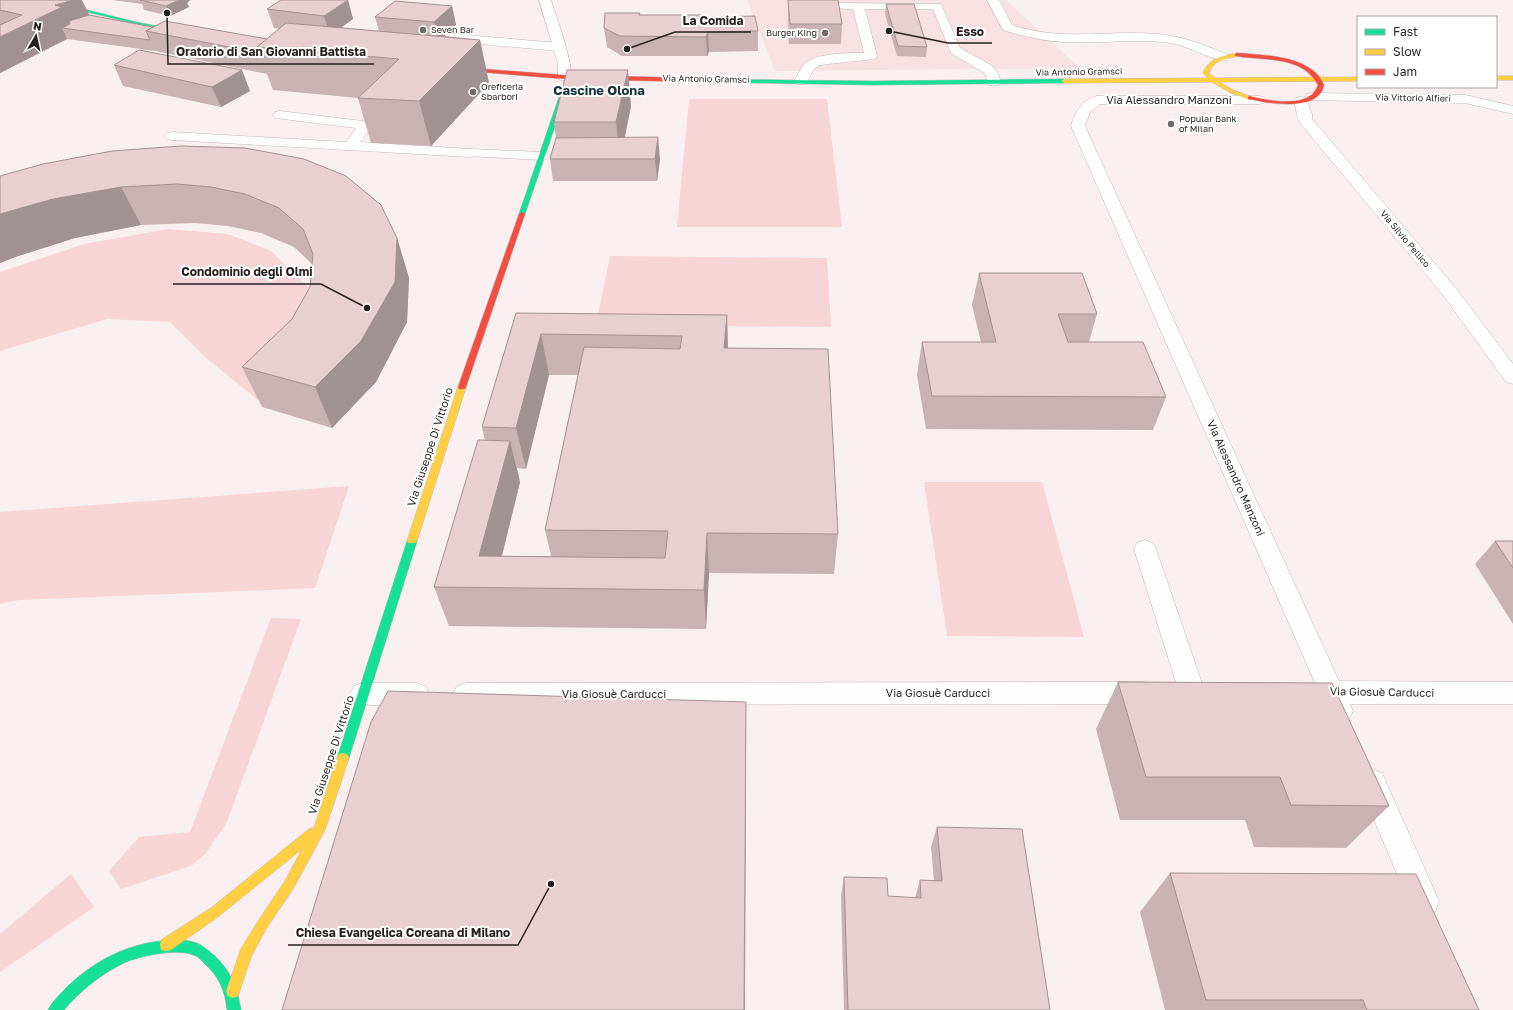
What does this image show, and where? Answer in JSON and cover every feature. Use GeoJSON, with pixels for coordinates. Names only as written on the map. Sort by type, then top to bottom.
{"type":"FeatureCollection","features":[{"type":"Feature","properties":{"kind":"main road"},"geometry":{"type":"LineString","coordinates":[[41,0],[136,23],[195,34]]}},
{"type":"Feature","properties":{"kind":"main road"},"geometry":{"type":"LineString","coordinates":[[1242,55],[1270,57],[1286,61],[1309,71],[1320,80],[1321,88],[1319,92],[1306,99],[1287,102],[1259,100],[1234,94],[1220,87],[1211,80],[1206,71],[1207,66],[1213,61],[1222,57],[1242,55]]}},
{"type":"Feature","properties":{"kind":"main road","name":"Via Antonio Gramsci"},"geometry":{"type":"LineString","coordinates":[[443,68],[565,77],[902,83],[992,78],[1206,71],[1357,70]]}},
{"type":"Feature","properties":{"kind":"main road"},"geometry":{"type":"LineString","coordinates":[[1497,70],[1513,70]]}},
{"type":"Feature","properties":{"kind":"main road","name":"Via Giuseppe Di Vittorio"},"geometry":{"type":"LineString","coordinates":[[233,991],[246,954],[262,925],[289,885],[321,826],[445,436],[562,98],[565,77]]}},
{"type":"Feature","properties":{"kind":"main road","name":"Via Antonio Gramsci"},"geometry":{"type":"LineString","coordinates":[[992,78],[1211,80],[1357,79]]}},
{"type":"Feature","properties":{"kind":"main road"},"geometry":{"type":"LineString","coordinates":[[1497,78],[1513,78]]}},
{"type":"Feature","properties":{"kind":"main road","name":"Via Giuseppe Di Vittorio"},"geometry":{"type":"LineString","coordinates":[[166,945],[215,912],[321,826]]}},
{"type":"Feature","properties":{"kind":"main road"},"geometry":{"type":"LineString","coordinates":[[45,1010],[63,999],[96,971],[118,959],[132,953],[166,945],[196,949],[219,966],[233,991],[234,1010]]}},
{"type":"Feature","properties":{"kind":"main road"},"geometry":{"type":"LineString","coordinates":[[55,1010],[63,999]]}},
{"type":"Feature","properties":{"kind":"street"},"geometry":{"type":"LineString","coordinates":[[545,0],[559,47],[565,77]]}},
{"type":"Feature","properties":{"kind":"street"},"geometry":{"type":"LineString","coordinates":[[827,0],[828,6],[937,6],[955,50],[984,65],[992,78]]}},
{"type":"Feature","properties":{"kind":"street"},"geometry":{"type":"LineString","coordinates":[[993,0],[1007,26],[1020,32],[1075,40],[1158,38],[1176,40],[1222,57]]}},
{"type":"Feature","properties":{"kind":"street"},"geometry":{"type":"LineString","coordinates":[[801,81],[811,65],[816,63],[840,58],[871,56],[858,6]]}},
{"type":"Feature","properties":{"kind":"street"},"geometry":{"type":"LineString","coordinates":[[443,46],[454,38],[559,47]]}},
{"type":"Feature","properties":{"kind":"street","name":"Via Vittorio Alfieri"},"geometry":{"type":"LineString","coordinates":[[1306,99],[1465,99],[1513,110]]}},
{"type":"Feature","properties":{"kind":"street","name":"Via Silvio Pellico"},"geometry":{"type":"LineString","coordinates":[[1306,99],[1305,120],[1449,291],[1513,378]]}},
{"type":"Feature","properties":{"kind":"street","name":"Via Alessandro Manzoni"},"geometry":{"type":"LineString","coordinates":[[1259,100],[1097,100],[1084,108],[1078,126],[1332,692],[1433,923]]}},
{"type":"Feature","properties":{"kind":"street"},"geometry":{"type":"LineString","coordinates":[[280,115],[366,125],[350,146]]}},
{"type":"Feature","properties":{"kind":"street"},"geometry":{"type":"LineString","coordinates":[[172,136],[542,156]]}},
{"type":"Feature","properties":{"kind":"street","name":"Via Giosuè Carducci"},"geometry":{"type":"LineString","coordinates":[[363,694],[1203,692],[1145,549]]}},
{"type":"Feature","properties":{"kind":"street","name":"Via Giosuè Carducci"},"geometry":{"type":"LineString","coordinates":[[1297,692],[1513,693]]}},
{"type":"Feature","properties":{"kind":"shaded area"},"geometry":{"type":"Polygon","coordinates":[[[747,0],[1006,0],[1080,68],[775,71],[747,0]]]}},
{"type":"Feature","properties":{"kind":"shaded area"},"geometry":{"type":"Polygon","coordinates":[[[689,99],[827,99],[842,227],[677,227],[689,99]]]}},
{"type":"Feature","properties":{"kind":"shaded area"},"geometry":{"type":"Polygon","coordinates":[[[168,229],[228,234],[271,251],[314,293],[301,344],[257,399],[206,358],[170,322],[107,319],[0,351],[0,272],[84,244],[168,229]]]}},
{"type":"Feature","properties":{"kind":"shaded area"},"geometry":{"type":"Polygon","coordinates":[[[610,256],[827,258],[831,327],[596,325],[610,256]]]}},
{"type":"Feature","properties":{"kind":"shaded area"},"geometry":{"type":"Polygon","coordinates":[[[924,482],[1042,482],[1084,637],[947,636],[924,482]]]}},
{"type":"Feature","properties":{"kind":"shaded area"},"geometry":{"type":"Polygon","coordinates":[[[349,486],[315,588],[19,600],[0,604],[0,512],[349,486]]]}},
{"type":"Feature","properties":{"kind":"shaded area"},"geometry":{"type":"Polygon","coordinates":[[[271,618],[301,619],[227,822],[205,854],[191,866],[121,889],[109,871],[139,837],[190,832],[271,618]]]}},
{"type":"Feature","properties":{"kind":"shaded area"},"geometry":{"type":"Polygon","coordinates":[[[71,874],[94,907],[0,972],[0,934],[71,874]]]}},
{"type":"Feature","properties":{"kind":"building"},"geometry":{"type":"Polygon","coordinates":[[[0,0],[74,0],[55,5],[62,7],[0,37],[0,25],[22,15],[0,10],[0,0]]]}},
{"type":"Feature","properties":{"kind":"building"},"geometry":{"type":"Polygon","coordinates":[[[140,0],[179,0],[166,6],[140,0]]]}},
{"type":"Feature","properties":{"kind":"building"},"geometry":{"type":"Polygon","coordinates":[[[281,0],[348,0],[324,16],[267,9],[281,0]]]}},
{"type":"Feature","properties":{"kind":"building"},"geometry":{"type":"Polygon","coordinates":[[[788,0],[838,0],[842,24],[790,24],[788,0]]]}},
{"type":"Feature","properties":{"kind":"building"},"geometry":{"type":"Polygon","coordinates":[[[395,1],[452,6],[434,22],[375,17],[395,1]]]}},
{"type":"Feature","properties":{"kind":"building"},"geometry":{"type":"Polygon","coordinates":[[[886,4],[914,4],[927,47],[898,46],[886,4]]]}},
{"type":"Feature","properties":{"kind":"building"},"geometry":{"type":"Polygon","coordinates":[[[605,13],[640,13],[639,15],[706,15],[707,17],[755,16],[758,31],[708,32],[706,37],[620,36],[604,28],[605,13]]]}},
{"type":"Feature","properties":{"kind":"building"},"geometry":{"type":"Polygon","coordinates":[[[89,15],[153,27],[146,31],[150,40],[62,28],[70,24],[69,21],[89,15]]]}},
{"type":"Feature","properties":{"kind":"building"},"geometry":{"type":"Polygon","coordinates":[[[165,21],[267,39],[257,47],[260,53],[146,31],[165,21]]]}},
{"type":"Feature","properties":{"kind":"building"},"geometry":{"type":"Polygon","coordinates":[[[286,23],[480,40],[419,101],[358,98],[399,59],[257,47],[286,23]]]}},
{"type":"Feature","properties":{"kind":"building"},"geometry":{"type":"Polygon","coordinates":[[[139,50],[242,70],[212,87],[114,65],[139,50]]]}},
{"type":"Feature","properties":{"kind":"building"},"geometry":{"type":"Polygon","coordinates":[[[567,70],[628,70],[616,122],[554,122],[567,70]]]}},
{"type":"Feature","properties":{"kind":"building"},"geometry":{"type":"Polygon","coordinates":[[[658,137],[655,159],[550,159],[556,138],[658,137]]]}},
{"type":"Feature","properties":{"kind":"building"},"geometry":{"type":"Polygon","coordinates":[[[181,146],[245,148],[304,159],[346,176],[381,205],[397,238],[395,282],[361,341],[315,387],[242,367],[292,319],[310,287],[313,254],[303,229],[279,208],[245,194],[211,187],[177,184],[121,187],[53,199],[0,214],[0,176],[43,164],[112,151],[181,146]]]}},
{"type":"Feature","properties":{"kind":"building"},"geometry":{"type":"Polygon","coordinates":[[[979,273],[1082,273],[1097,314],[1058,314],[1068,342],[1143,342],[1166,397],[932,396],[922,342],[996,342],[979,273]]]}},
{"type":"Feature","properties":{"kind":"building"},"geometry":{"type":"Polygon","coordinates":[[[516,313],[727,315],[724,348],[828,349],[838,534],[707,533],[704,590],[434,587],[478,440],[510,441],[479,556],[665,558],[668,531],[545,530],[584,347],[680,349],[682,336],[541,334],[516,428],[482,427],[516,313]]]}},
{"type":"Feature","properties":{"kind":"building"},"geometry":{"type":"Polygon","coordinates":[[[1495,541],[1513,541],[1513,568],[1495,541]]]}},
{"type":"Feature","properties":{"kind":"building"},"geometry":{"type":"Polygon","coordinates":[[[1118,682],[1332,683],[1389,806],[1291,805],[1280,777],[1146,777],[1118,682]]]}},
{"type":"Feature","properties":{"kind":"building"},"geometry":{"type":"Polygon","coordinates":[[[388,691],[746,702],[744,1010],[282,1010],[371,722],[388,691]]]}},
{"type":"Feature","properties":{"kind":"building"},"geometry":{"type":"Polygon","coordinates":[[[937,827],[1022,829],[1050,1010],[848,1010],[844,877],[887,878],[888,896],[921,898],[920,880],[942,881],[937,827]]]}},
{"type":"Feature","properties":{"kind":"building"},"geometry":{"type":"Polygon","coordinates":[[[1170,873],[1416,874],[1479,1010],[1367,1010],[1363,1000],[1206,1000],[1170,873]]]}},
{"type":"Feature","properties":{"kind":"traffic: fast"},"geometry":{"type":"LineString","coordinates":[[41,0],[136,23],[185,32]]}},
{"type":"Feature","properties":{"kind":"traffic: fast"},"geometry":{"type":"LineString","coordinates":[[696,80],[873,83],[1064,81]]}},
{"type":"Feature","properties":{"kind":"traffic: fast"},"geometry":{"type":"LineString","coordinates":[[522,214],[563,94]]}},
{"type":"Feature","properties":{"kind":"traffic: fast"},"geometry":{"type":"LineString","coordinates":[[343,758],[412,541]]}},
{"type":"Feature","properties":{"kind":"traffic: fast"},"geometry":{"type":"LineString","coordinates":[[55,1010],[80,984],[110,963],[119,958],[146,949],[165,947],[196,949],[220,969],[227,981],[234,1010]]}},
{"type":"Feature","properties":{"kind":"traffic: slow"},"geometry":{"type":"LineString","coordinates":[[1237,55],[1214,61],[1206,73],[1215,82],[1237,94],[1250,98]]}},
{"type":"Feature","properties":{"kind":"traffic: slow"},"geometry":{"type":"LineString","coordinates":[[1497,78],[1513,78]]}},
{"type":"Feature","properties":{"kind":"traffic: slow"},"geometry":{"type":"LineString","coordinates":[[1064,81],[1357,79]]}},
{"type":"Feature","properties":{"kind":"traffic: slow"},"geometry":{"type":"LineString","coordinates":[[412,541],[462,387]]}},
{"type":"Feature","properties":{"kind":"traffic: slow"},"geometry":{"type":"LineString","coordinates":[[233,991],[246,954],[262,925],[289,885],[321,826],[343,758]]}},
{"type":"Feature","properties":{"kind":"traffic: slow"},"geometry":{"type":"LineString","coordinates":[[166,945],[215,912],[313,833]]}},
{"type":"Feature","properties":{"kind":"traffic: jam"},"geometry":{"type":"LineString","coordinates":[[1237,55],[1259,56],[1285,60],[1297,64],[1308,69],[1316,76],[1321,85],[1318,93],[1312,98],[1302,101],[1279,102],[1250,98]]}},
{"type":"Feature","properties":{"kind":"traffic: jam"},"geometry":{"type":"LineString","coordinates":[[456,69],[565,77],[696,80]]}},
{"type":"Feature","properties":{"kind":"traffic: jam"},"geometry":{"type":"LineString","coordinates":[[462,387],[522,214]]}},
{"type":"Feature","properties":{"kind":"place","name":"Oratorio di San Giovanni Battista"},"geometry":{"type":"Point","coordinates":[167,13]}},
{"type":"Feature","properties":{"kind":"place","name":"Seven Bar"},"geometry":{"type":"Point","coordinates":[423,30]}},
{"type":"Feature","properties":{"kind":"place","name":"Esso"},"geometry":{"type":"Point","coordinates":[889,31]}},
{"type":"Feature","properties":{"kind":"place","name":"Burger King"},"geometry":{"type":"Point","coordinates":[825,33]}},
{"type":"Feature","properties":{"kind":"place","name":"La Comida"},"geometry":{"type":"Point","coordinates":[627,49]}},
{"type":"Feature","properties":{"kind":"place","name":"Oreficeria Sbarbori"},"geometry":{"type":"Point","coordinates":[473,92]}},
{"type":"Feature","properties":{"kind":"place","name":"Popular Bank of Milan"},"geometry":{"type":"Point","coordinates":[1171,124]}},
{"type":"Feature","properties":{"kind":"place","name":"Condominio degli Olmi"},"geometry":{"type":"Point","coordinates":[367,308]}},
{"type":"Feature","properties":{"kind":"place","name":"Chiesa Evangelica Coreana di Milano"},"geometry":{"type":"Point","coordinates":[551,884]}},
{"type":"Feature","properties":{"kind":"district","name":"Cascine Olona"},"geometry":{"type":"Point","coordinates":[599,90]}}]}
